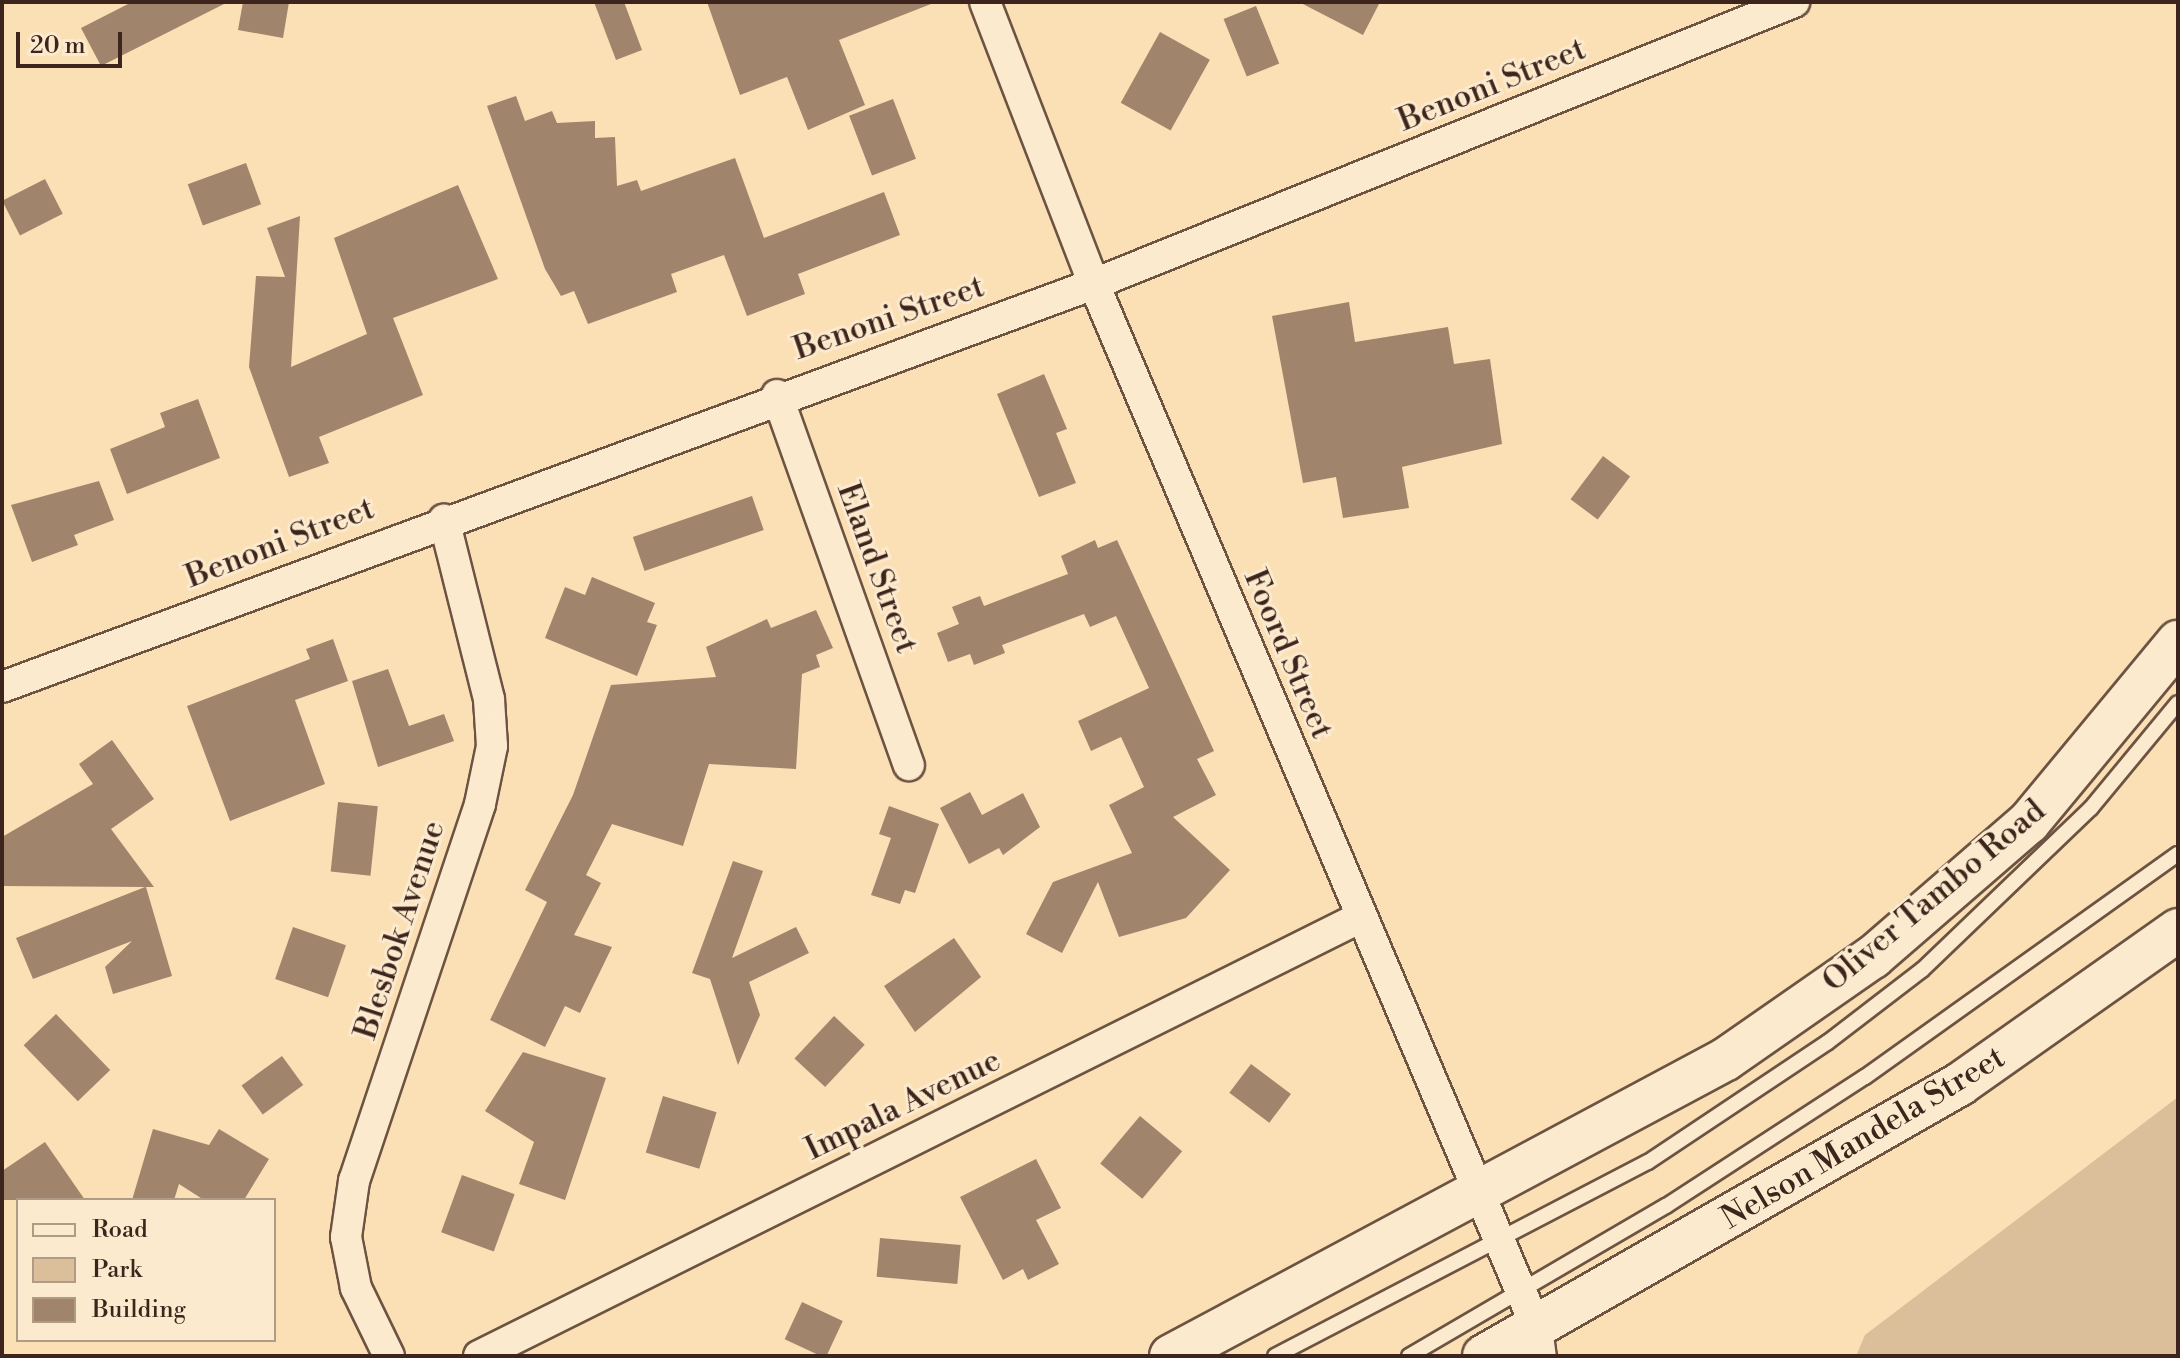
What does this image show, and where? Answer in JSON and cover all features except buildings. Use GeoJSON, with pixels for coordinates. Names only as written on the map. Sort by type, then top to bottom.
{"type":"FeatureCollection","features":[{"type":"Feature","properties":{"kind":"main road","name":"Oliver Tambo Road"},"geometry":{"type":"LineString","coordinates":[[1171,1356],[1726,1059],[1873,957],[2029,822],[2178,642]]}},
{"type":"Feature","properties":{"kind":"main road","name":"Nelson Mandela Street"},"geometry":{"type":"LineString","coordinates":[[1484,1356],[1539,1342],[1960,1084],[2178,930]]}},
{"type":"Feature","properties":{"kind":"street","name":"Foord Street"},"geometry":{"type":"LineString","coordinates":[[985,2],[1094,284],[1495,1239],[1521,1291],[1539,1342]]}},
{"type":"Feature","properties":{"kind":"street","name":"Benoni Street"},"geometry":{"type":"LineString","coordinates":[[2,687],[777,395],[1094,284],[1794,2]]}},
{"type":"Feature","properties":{"kind":"street","name":"Eland Street"},"geometry":{"type":"LineString","coordinates":[[777,395],[909,765]]}},
{"type":"Feature","properties":{"kind":"street","name":"Blesbok Avenue"},"geometry":{"type":"LineString","coordinates":[[389,1356],[356,1288],[346,1237],[354,1181],[480,804],[492,746],[489,699],[444,520]]}},
{"type":"Feature","properties":{"kind":"street","name":"Impala Avenue"},"geometry":{"type":"LineString","coordinates":[[479,1356],[1359,918]]}},
{"type":"Feature","properties":{"kind":"lane"},"geometry":{"type":"LineString","coordinates":[[1275,1356],[1661,1154],[1922,970],[2091,808],[2178,703]]}},
{"type":"Feature","properties":{"kind":"lane"},"geometry":{"type":"LineString","coordinates":[[1409,1356],[1521,1291],[1865,1077],[2178,854]]}},
{"type":"Feature","properties":{"kind":"green space"},"geometry":{"type":"Polygon","coordinates":[[[2178,1097],[2178,1356],[1856,1356],[1865,1335],[2178,1097]]]}}]}
